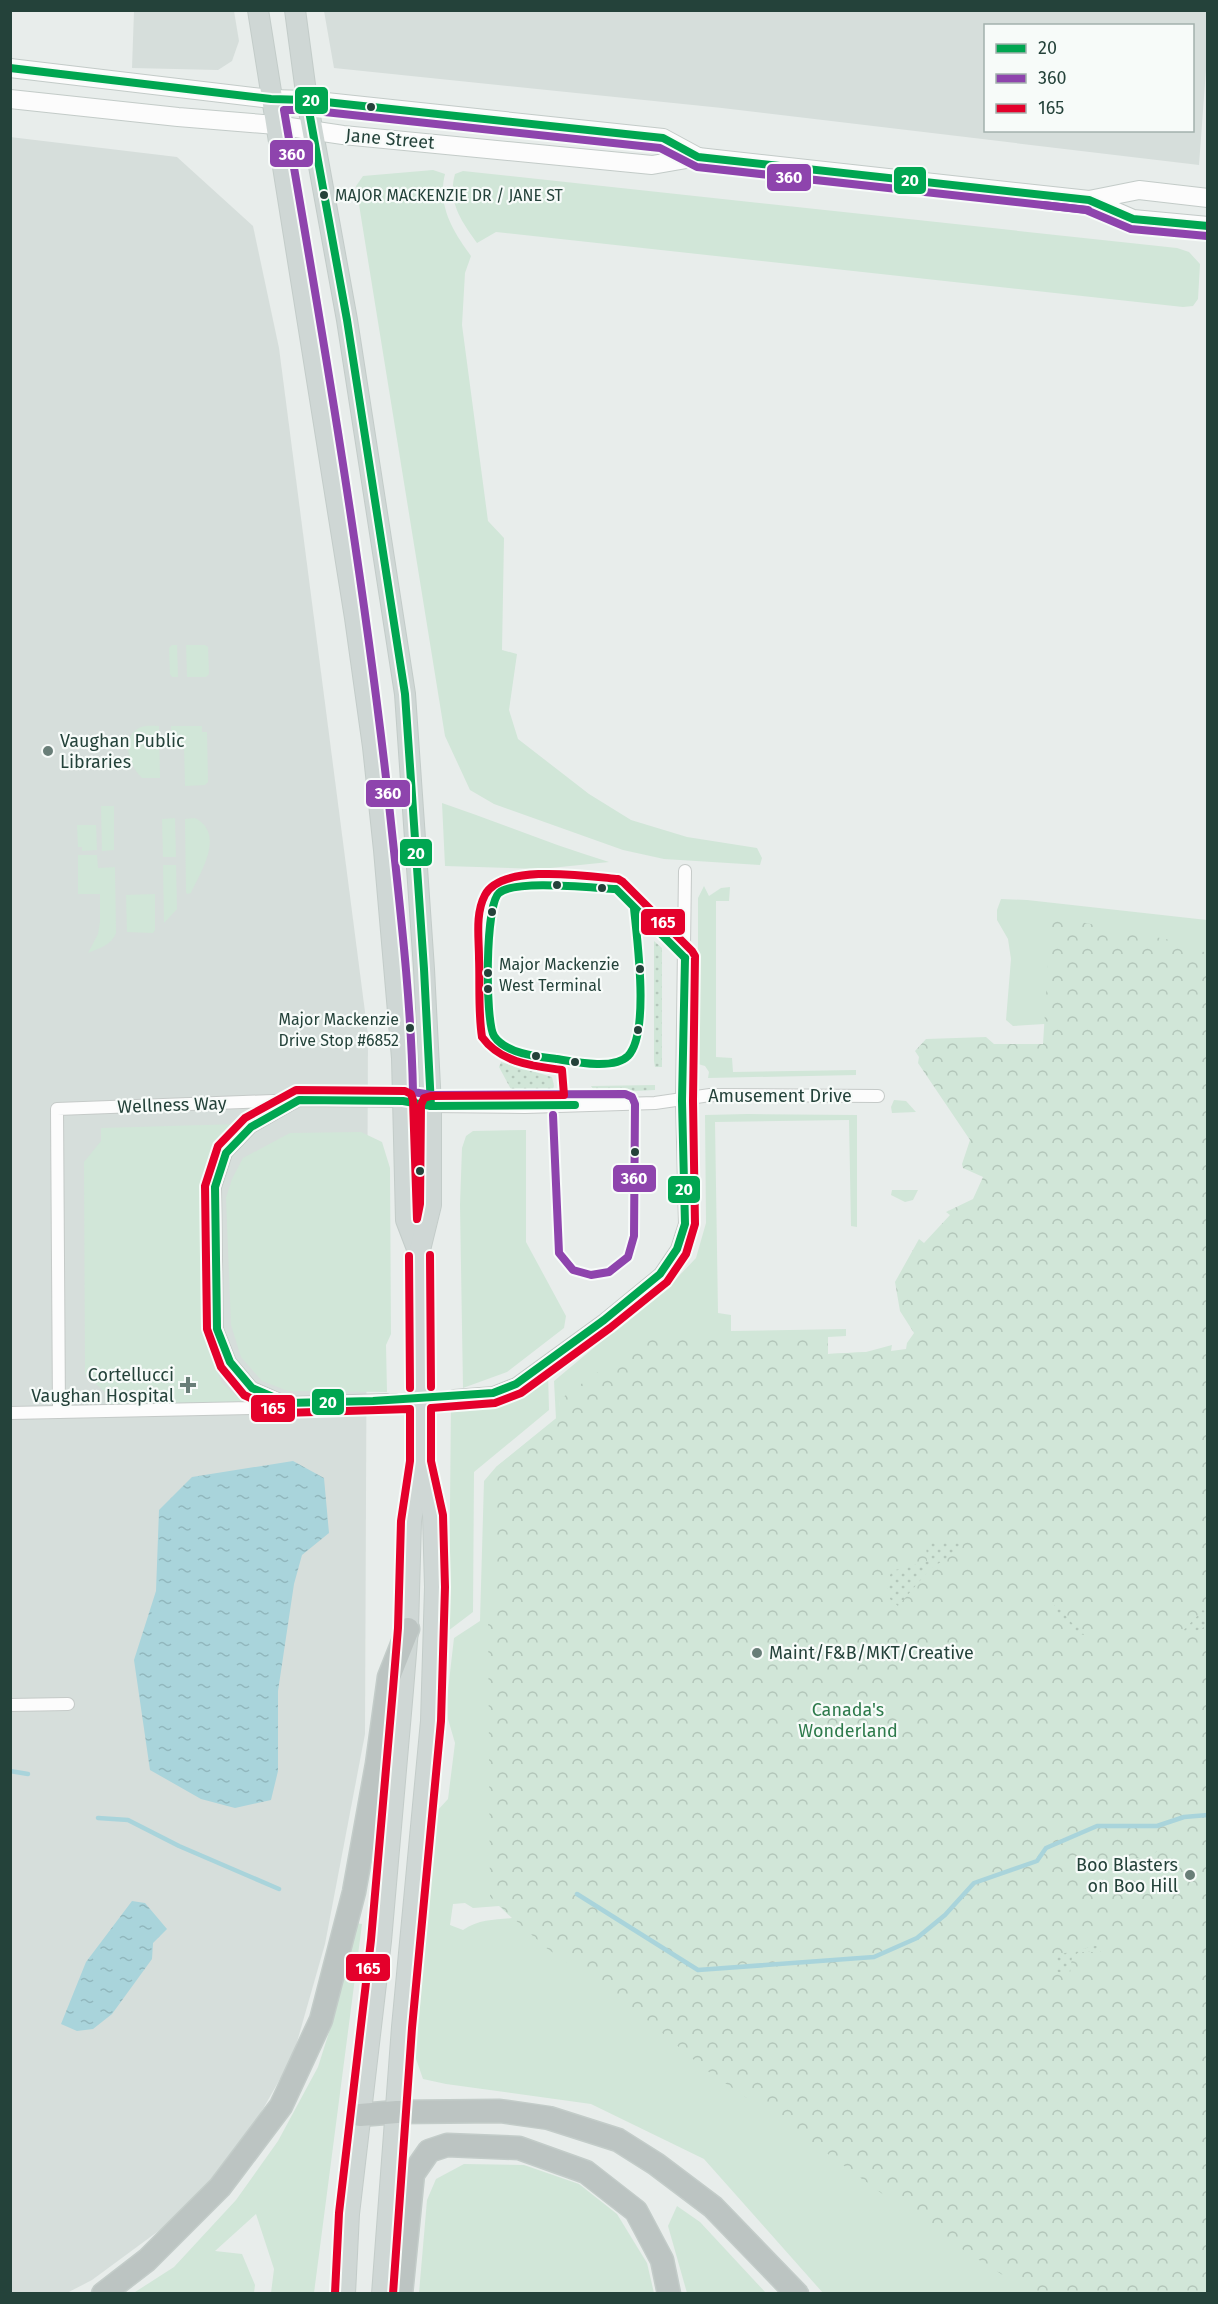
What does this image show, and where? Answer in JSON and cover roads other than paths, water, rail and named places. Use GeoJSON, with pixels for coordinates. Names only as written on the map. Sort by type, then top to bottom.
{"type":"FeatureCollection","features":[{"type":"Feature","properties":{"kind":"highway"},"geometry":{"type":"LineString","coordinates":[[103,2294],[147,2260],[220,2187],[281,2106],[321,2020],[354,1892],[389,1677],[408,1629]]}},
{"type":"Feature","properties":{"kind":"highway"},"geometry":{"type":"LineString","coordinates":[[360,2115],[397,2112],[500,2111],[549,2118],[618,2140],[656,2164],[713,2207],[797,2294]]}},
{"type":"Feature","properties":{"kind":"highway"},"geometry":{"type":"LineString","coordinates":[[402,2294],[413,2175],[429,2151],[447,2145],[519,2148],[586,2172],[636,2211],[662,2260],[669,2294]]}},
{"type":"Feature","properties":{"kind":"main road"},"geometry":{"type":"LineString","coordinates":[[258,10],[355,618],[373,747],[397,1000],[403,1101],[406,1220],[419,1254]]}},
{"type":"Feature","properties":{"kind":"main road"},"geometry":{"type":"LineString","coordinates":[[295,10],[307,100],[347,320],[405,694],[431,1106],[431,1205],[419,1254],[421,1462],[411,1521],[408,1629],[381,1941],[349,2214],[345,2294]]}},
{"type":"Feature","properties":{"kind":"main road","name":"Jane Street"},"geometry":{"type":"LineString","coordinates":[[10,68],[271,99],[307,100],[663,138],[698,157]]}},
{"type":"Feature","properties":{"kind":"main road","name":"Jane Street"},"geometry":{"type":"LineString","coordinates":[[10,99],[652,165],[698,157],[1089,200],[1133,219],[1208,226]]}},
{"type":"Feature","properties":{"kind":"main road","name":"Jane Street"},"geometry":{"type":"LineString","coordinates":[[1089,200],[1139,190],[1208,198]]}},
{"type":"Feature","properties":{"kind":"main road"},"geometry":{"type":"LineString","coordinates":[[382,2294],[402,2027],[431,1710],[435,1587],[433,1515],[421,1462]]}},
{"type":"Feature","properties":{"kind":"street"},"geometry":{"type":"LineString","coordinates":[[454,1396],[493,1393],[516,1384],[604,1320],[660,1274],[677,1249],[685,1224],[682,1101],[684,871]]}},
{"type":"Feature","properties":{"kind":"street","name":"Amusement Drive"},"geometry":{"type":"LineString","coordinates":[[431,1106],[525,1107],[655,1104],[710,1095],[878,1096]]}},
{"type":"Feature","properties":{"kind":"street","name":"Wellness Way"},"geometry":{"type":"LineString","coordinates":[[59,1412],[57,1109],[299,1100],[403,1101],[431,1106]]}},
{"type":"Feature","properties":{"kind":"street"},"geometry":{"type":"LineString","coordinates":[[287,1403],[252,1388],[230,1362],[217,1329],[215,1187],[226,1154],[251,1127],[299,1100]]}},
{"type":"Feature","properties":{"kind":"street"},"geometry":{"type":"LineString","coordinates":[[10,1413],[251,1408],[287,1403],[386,1400]]}},
{"type":"Feature","properties":{"kind":"street"},"geometry":{"type":"LineString","coordinates":[[10,1705],[68,1704]]}},
{"type":"Feature","properties":{"kind":"water"},"geometry":{"type":"Polygon","coordinates":[[[293,1461],[324,1478],[329,1533],[302,1555],[294,1584],[278,1691],[278,1771],[271,1800],[235,1808],[201,1799],[150,1770],[134,1660],[156,1591],[159,1510],[192,1477],[293,1461]]]}},
{"type":"Feature","properties":{"kind":"water"},"geometry":{"type":"Polygon","coordinates":[[[132,1901],[145,1903],[167,1929],[153,1943],[152,1959],[112,2014],[93,2029],[77,2031],[61,2024],[86,1962],[132,1901]]]}},
{"type":"Feature","properties":{"kind":"waterway"},"geometry":{"type":"LineString","coordinates":[[10,1771],[28,1774]]}},
{"type":"Feature","properties":{"kind":"waterway"},"geometry":{"type":"LineString","coordinates":[[577,1894],[698,1970],[874,1957],[917,1938],[945,1915],[974,1883],[1037,1861],[1046,1848],[1097,1826],[1157,1826],[1184,1817],[1208,1815]]}},
{"type":"Feature","properties":{"kind":"waterway"},"geometry":{"type":"LineString","coordinates":[[98,1818],[128,1820],[179,1846],[279,1889]]}},
{"type":"Feature","properties":{"kind":"tunnel"},"geometry":{"type":"LineString","coordinates":[[386,1400],[454,1396]]}},
{"type":"Feature","properties":{"kind":"place","name":"MAJOR MACKENZIE DR / JANE ST"},"geometry":{"type":"Point","coordinates":[324,195]}},
{"type":"Feature","properties":{"kind":"place","name":"Vaughan Public Libraries"},"geometry":{"type":"Point","coordinates":[48,751]}},
{"type":"Feature","properties":{"kind":"place","name":"Major Mackenzie West Terminal"},"geometry":{"type":"Point","coordinates":[488,973]}},
{"type":"Feature","properties":{"kind":"place","name":"Major Mackenzie Drive Stop #6852"},"geometry":{"type":"Point","coordinates":[410,1028]}},
{"type":"Feature","properties":{"kind":"place","name":"Cortellucci Vaughan Hospital"},"geometry":{"type":"Point","coordinates":[188,1385]}},
{"type":"Feature","properties":{"kind":"place","name":"Maint/F&B/MKT/Creative"},"geometry":{"type":"Point","coordinates":[757,1653]}},
{"type":"Feature","properties":{"kind":"place","name":"Boo Blasters on Boo Hill"},"geometry":{"type":"Point","coordinates":[1190,1875]}},
{"type":"Feature","properties":{"kind":"park label","name":"Canada's Wonderland"},"geometry":{"type":"Point","coordinates":[848,1720]}}]}
